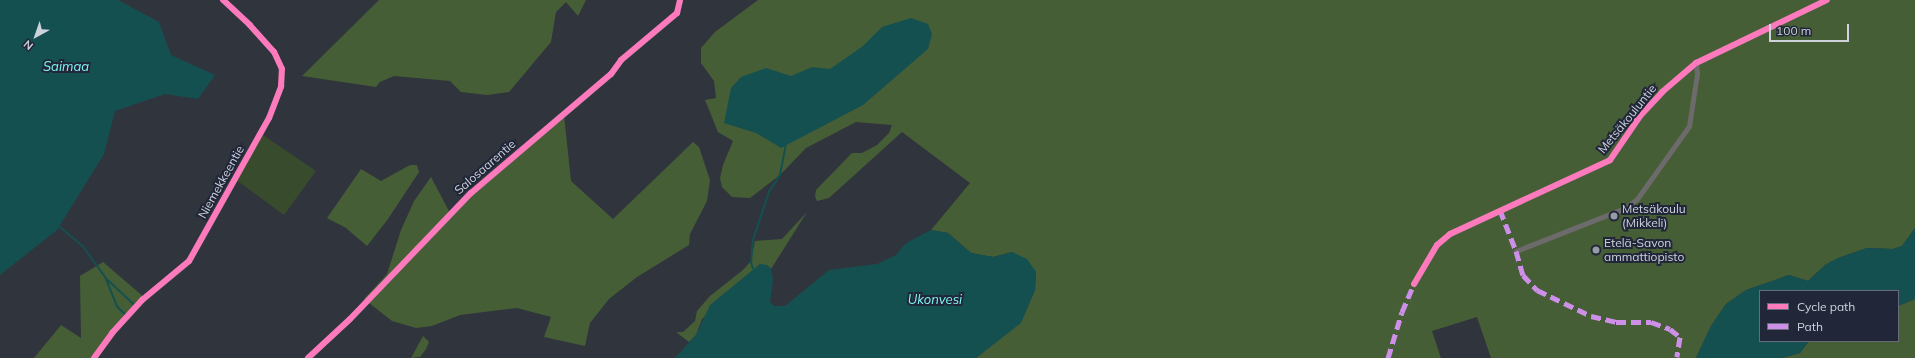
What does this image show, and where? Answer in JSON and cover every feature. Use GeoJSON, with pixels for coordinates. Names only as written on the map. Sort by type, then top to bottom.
{"type":"FeatureCollection","features":[{"type":"Feature","properties":{"kind":"street","name":"Niemekkeentie"},"geometry":{"type":"LineString","coordinates":[[94,358],[112,333],[142,300],[190,261],[269,118],[281,86],[282,68],[274,52],[250,25],[223,0]]}},
{"type":"Feature","properties":{"kind":"street","name":"Salosaarentie"},"geometry":{"type":"LineString","coordinates":[[308,358],[350,320],[470,193],[611,74],[621,60],[676,14],[680,0]]}},
{"type":"Feature","properties":{"kind":"street","name":"Metsäkouluntie"},"geometry":{"type":"LineString","coordinates":[[1414,284],[1437,245],[1450,234],[1610,160],[1640,116],[1662,92],[1696,63],[1827,0]]}},
{"type":"Feature","properties":{"kind":"street"},"geometry":{"type":"LineString","coordinates":[[1516,251],[1626,208],[1637,199],[1689,126],[1697,74],[1696,63]]}},
{"type":"Feature","properties":{"kind":"shaded area"},"geometry":{"type":"Polygon","coordinates":[[[379,0],[586,0],[578,16],[566,2],[556,12],[551,42],[509,92],[487,95],[461,92],[450,81],[394,76],[380,82],[376,87],[302,76],[379,0]]]}},
{"type":"Feature","properties":{"kind":"shaded area"},"geometry":{"type":"Polygon","coordinates":[[[758,0],[1915,0],[1915,228],[1902,246],[1893,249],[1867,248],[1838,258],[1825,265],[1808,281],[1789,275],[1746,290],[1726,304],[1711,326],[1696,358],[1491,358],[1477,317],[1432,331],[1441,358],[976,358],[1021,322],[1035,290],[1036,272],[1012,252],[993,257],[971,253],[948,233],[931,230],[970,183],[902,132],[829,198],[817,201],[815,196],[816,190],[852,153],[862,153],[877,145],[889,133],[892,125],[856,122],[806,148],[780,175],[750,198],[732,197],[722,187],[720,178],[723,165],[733,141],[718,132],[705,100],[716,98],[714,81],[701,63],[701,48],[715,32],[758,0]]]}},
{"type":"Feature","properties":{"kind":"shaded area"},"geometry":{"type":"Polygon","coordinates":[[[564,115],[571,181],[613,219],[693,142],[699,147],[710,180],[707,201],[690,234],[689,245],[637,277],[609,299],[590,323],[585,346],[544,337],[551,317],[517,308],[460,315],[432,326],[416,328],[392,321],[364,299],[387,274],[401,230],[414,201],[431,177],[450,213],[564,115]]]}},
{"type":"Feature","properties":{"kind":"shaded area"},"geometry":{"type":"Polygon","coordinates":[[[260,133],[316,171],[284,215],[235,179],[260,133]]]}},
{"type":"Feature","properties":{"kind":"shaded area"},"geometry":{"type":"Polygon","coordinates":[[[410,165],[417,165],[419,172],[388,219],[367,246],[346,228],[327,218],[361,169],[381,181],[410,165]]]}},
{"type":"Feature","properties":{"kind":"shaded area"},"geometry":{"type":"Polygon","coordinates":[[[807,212],[771,269],[767,265],[702,319],[696,335],[689,342],[676,332],[683,332],[695,321],[697,311],[710,296],[743,270],[751,261],[755,241],[782,239],[807,212]]]}},
{"type":"Feature","properties":{"kind":"shaded area"},"geometry":{"type":"Polygon","coordinates":[[[103,262],[145,298],[94,358],[34,358],[61,325],[81,338],[80,276],[103,262]]]}},
{"type":"Feature","properties":{"kind":"shaded area"},"geometry":{"type":"Polygon","coordinates":[[[1915,299],[1915,358],[1782,358],[1800,353],[1808,342],[1899,342],[1899,306],[1915,299]]]}},
{"type":"Feature","properties":{"kind":"shaded area"},"geometry":{"type":"Polygon","coordinates":[[[423,336],[429,342],[426,349],[420,357],[411,358],[423,336]]]}},
{"type":"Feature","properties":{"kind":"water","name":"Saimaa"},"geometry":{"type":"Polygon","coordinates":[[[0,0],[118,0],[159,22],[171,55],[215,75],[198,99],[165,94],[115,111],[104,154],[57,230],[0,275],[0,0]]]}},
{"type":"Feature","properties":{"kind":"water"},"geometry":{"type":"Polygon","coordinates":[[[911,18],[928,24],[932,34],[928,49],[863,105],[781,148],[756,133],[724,123],[731,88],[741,77],[766,68],[791,76],[812,67],[830,69],[863,46],[882,27],[911,18]]]}},
{"type":"Feature","properties":{"kind":"water"},"geometry":{"type":"Polygon","coordinates":[[[1915,228],[1915,299],[1899,306],[1899,290],[1759,290],[1759,342],[1808,342],[1800,353],[1782,358],[1696,358],[1711,326],[1726,304],[1746,290],[1789,275],[1808,281],[1825,265],[1838,258],[1867,248],[1893,249],[1902,246],[1915,228]]]}},
{"type":"Feature","properties":{"kind":"water","name":"Ukonvesi"},"geometry":{"type":"Polygon","coordinates":[[[931,230],[948,233],[971,253],[993,257],[1012,252],[1027,259],[1036,272],[1035,290],[1021,323],[976,358],[675,358],[696,335],[710,305],[760,264],[767,265],[771,269],[773,280],[770,302],[774,306],[785,306],[829,270],[877,264],[896,255],[906,243],[931,230]]]}},
{"type":"Feature","properties":{"kind":"waterway"},"geometry":{"type":"LineString","coordinates":[[753,269],[751,263],[753,240],[769,192],[780,175],[786,145]]}},
{"type":"Feature","properties":{"kind":"waterway"},"geometry":{"type":"LineString","coordinates":[[59,226],[83,246],[106,278],[118,307],[126,315]]}},
{"type":"Feature","properties":{"kind":"waterway"},"geometry":{"type":"LineString","coordinates":[[107,279],[135,305]]}},
{"type":"Feature","properties":{"kind":"marked path"},"geometry":{"type":"LineString","coordinates":[[1500,210],[1516,251],[1523,275],[1537,290],[1591,316],[1616,322],[1651,322],[1670,329],[1680,337],[1677,357]]}},
{"type":"Feature","properties":{"kind":"marked path"},"geometry":{"type":"LineString","coordinates":[[1388,358],[1402,312],[1414,284]]}},
{"type":"Feature","properties":{"kind":"cycle path"},"geometry":{"type":"LineString","coordinates":[[94,358],[112,333],[142,300],[189,261],[269,118],[281,86],[282,69],[274,52],[250,25],[223,0]]}},
{"type":"Feature","properties":{"kind":"cycle path"},"geometry":{"type":"LineString","coordinates":[[308,358],[350,319],[471,193],[611,74],[621,60],[677,13],[680,0]]}},
{"type":"Feature","properties":{"kind":"cycle path"},"geometry":{"type":"LineString","coordinates":[[1414,284],[1437,245],[1450,234],[1610,160],[1640,116],[1662,92],[1696,63],[1827,0]]}},
{"type":"Feature","properties":{"kind":"place","name":"Metsäkoulu (Mikkeli)"},"geometry":{"type":"Point","coordinates":[1614,216]}},
{"type":"Feature","properties":{"kind":"place","name":"Etelä-Savon ammattiopisto"},"geometry":{"type":"Point","coordinates":[1596,250]}}]}
